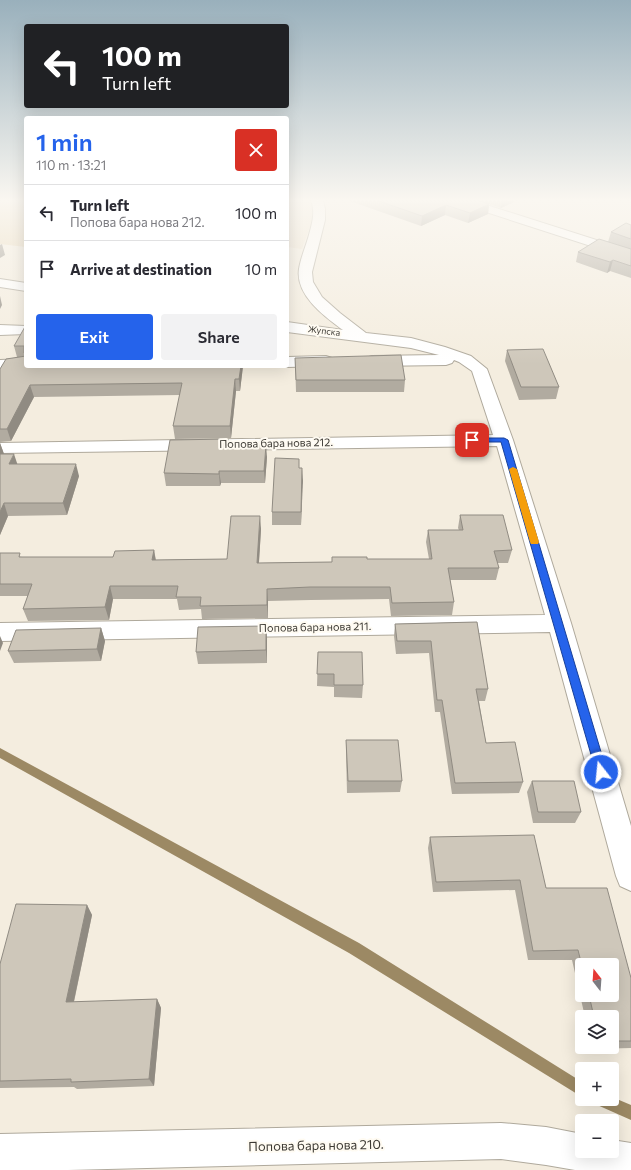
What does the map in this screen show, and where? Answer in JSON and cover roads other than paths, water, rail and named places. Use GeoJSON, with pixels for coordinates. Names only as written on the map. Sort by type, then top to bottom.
{"type":"FeatureCollection","features":[{"type":"Feature","properties":{"kind":"street"},"geometry":{"type":"LineString","coordinates":[[309,255],[305,272],[308,283],[316,297],[330,312],[361,336]]}},
{"type":"Feature","properties":{"kind":"street"},"geometry":{"type":"LineString","coordinates":[[0,283],[24,287]]}},
{"type":"Feature","properties":{"kind":"street","name":"Жупска"},"geometry":{"type":"LineString","coordinates":[[289,327],[411,343],[439,350],[465,359]]}},
{"type":"Feature","properties":{"kind":"street"},"geometry":{"type":"LineString","coordinates":[[0,330],[23,330]]}},
{"type":"Feature","properties":{"kind":"street"},"geometry":{"type":"LineString","coordinates":[[289,362],[465,359],[479,369],[504,440],[559,623],[631,876]]}},
{"type":"Feature","properties":{"kind":"street"},"geometry":{"type":"LineString","coordinates":[[0,365],[24,364]]}},
{"type":"Feature","properties":{"kind":"street","name":"Попова бара нова 212."},"geometry":{"type":"LineString","coordinates":[[0,448],[504,440]]}},
{"type":"Feature","properties":{"kind":"street","name":"Попова бара нова 211."},"geometry":{"type":"LineString","coordinates":[[0,632],[559,623]]}},
{"type":"Feature","properties":{"kind":"street","name":"Попова бара нова 210."},"geometry":{"type":"LineString","coordinates":[[0,1153],[501,1141],[576,1151],[631,1162]]}},
{"type":"Feature","properties":{"kind":"waterway"},"geometry":{"type":"LineString","coordinates":[[0,753],[354,948],[575,1086]]}},
{"type":"Feature","properties":{"kind":"waterway"},"geometry":{"type":"LineString","coordinates":[[616,1106],[631,1113]]}}]}
